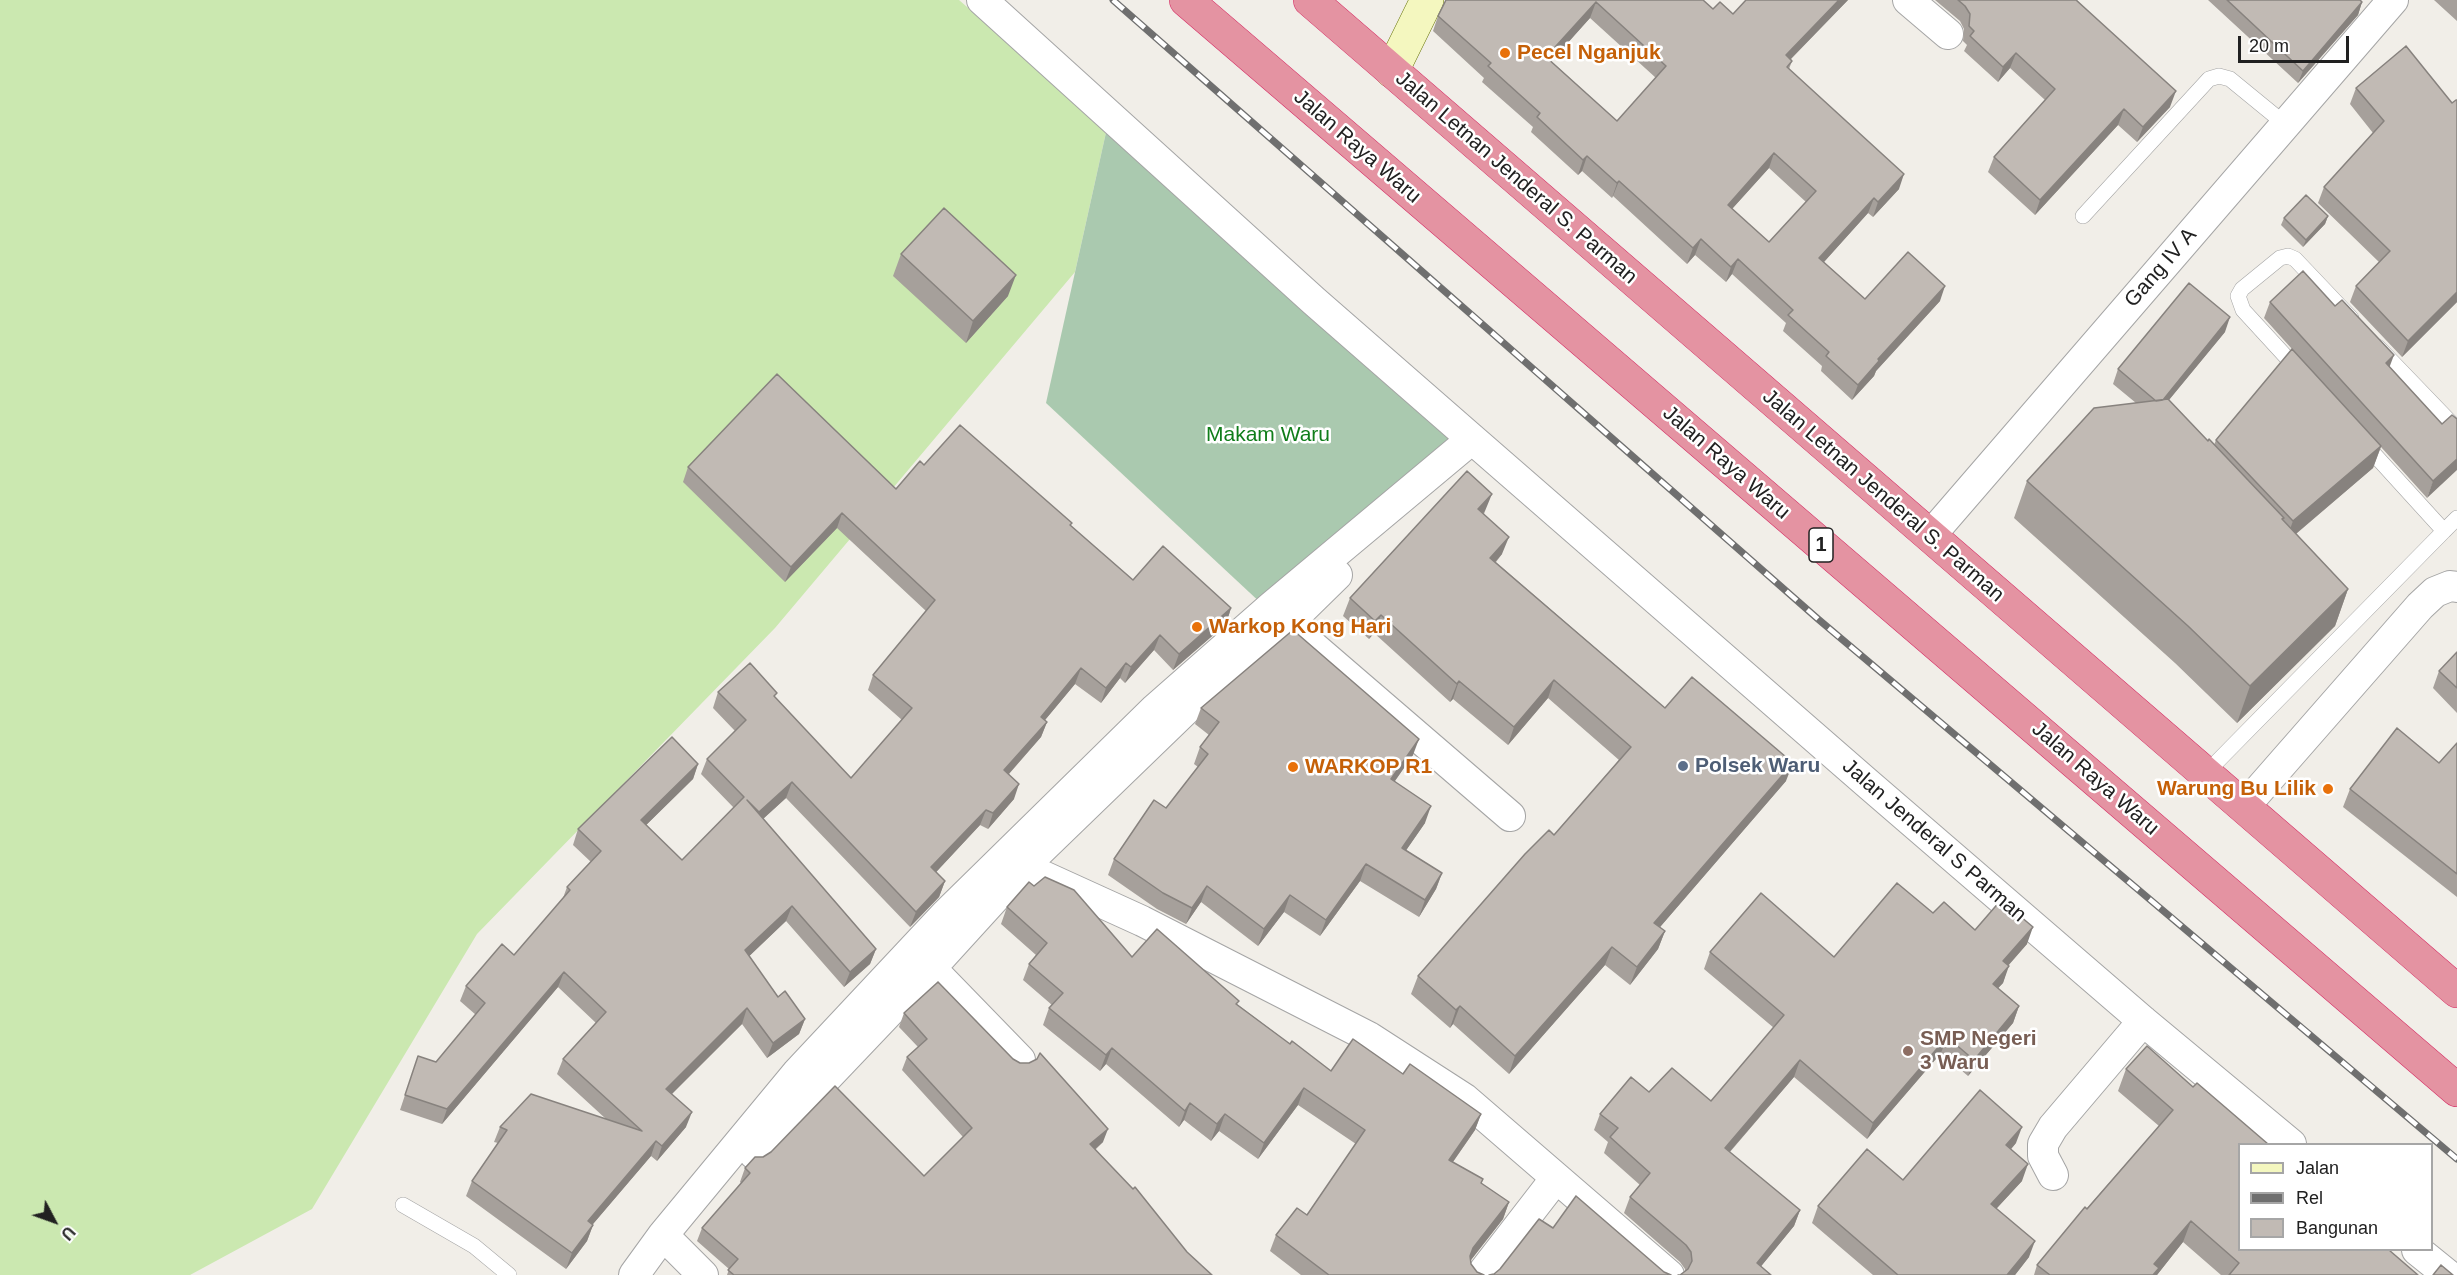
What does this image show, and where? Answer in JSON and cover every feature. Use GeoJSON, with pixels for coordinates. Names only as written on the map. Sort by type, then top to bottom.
{"type":"FeatureCollection","features":[{"type":"Feature","properties":{"kind":"highway","name":"Jalan Raya Waru"},"geometry":{"type":"LineString","coordinates":[[1185,0],[2457,1090]]}},
{"type":"Feature","properties":{"kind":"highway","name":"Jalan Letnan Jenderal S. Parman"},"geometry":{"type":"LineString","coordinates":[[1310,0],[2457,991]]}},
{"type":"Feature","properties":{"kind":"street","name":"Jalan Jenderal S Parman"},"geometry":{"type":"LineString","coordinates":[[982,0],[1314,301],[2143,1021],[2290,1143]]}},
{"type":"Feature","properties":{"kind":"street"},"geometry":{"type":"LineString","coordinates":[[1392,71],[1427,0]]}},
{"type":"Feature","properties":{"kind":"street"},"geometry":{"type":"LineString","coordinates":[[1908,0],[1948,34]]}},
{"type":"Feature","properties":{"kind":"street","name":"Gang IV A"},"geometry":{"type":"LineString","coordinates":[[1930,536],[2393,0]]}},
{"type":"Feature","properties":{"kind":"street"},"geometry":{"type":"LineString","coordinates":[[634,1275],[666,1239],[797,1073],[922,958],[1155,709],[1279,615],[1474,440]]}},
{"type":"Feature","properties":{"kind":"street"},"geometry":{"type":"LineString","coordinates":[[2244,807],[2420,606],[2435,592],[2450,586],[2457,587]]}},
{"type":"Feature","properties":{"kind":"street"},"geometry":{"type":"LineString","coordinates":[[1279,615],[1510,816]]}},
{"type":"Feature","properties":{"kind":"street"},"geometry":{"type":"LineString","coordinates":[[1013,862],[1142,921],[1369,1037],[1465,1099],[1669,1275]]}},
{"type":"Feature","properties":{"kind":"street"},"geometry":{"type":"LineString","coordinates":[[922,958],[1020,1060]]}},
{"type":"Feature","properties":{"kind":"street"},"geometry":{"type":"LineString","coordinates":[[2053,1175],[2043,1156],[2043,1144],[2053,1127],[2143,1021]]}},
{"type":"Feature","properties":{"kind":"street"},"geometry":{"type":"LineString","coordinates":[[1481,1275],[1556,1178]]}},
{"type":"Feature","properties":{"kind":"street"},"geometry":{"type":"LineString","coordinates":[[666,1239],[703,1275]]}},
{"type":"Feature","properties":{"kind":"street"},"geometry":{"type":"LineString","coordinates":[[2418,1251],[2448,1275]]}},
{"type":"Feature","properties":{"kind":"lane"},"geometry":{"type":"LineString","coordinates":[[2083,216],[2209,79],[2219,76],[2230,79],[2285,124]]}},
{"type":"Feature","properties":{"kind":"lane"},"geometry":{"type":"LineString","coordinates":[[2307,381],[2243,310],[2238,296],[2242,289],[2280,258],[2288,256],[2295,259],[2457,429]]}},
{"type":"Feature","properties":{"kind":"lane"},"geometry":{"type":"LineString","coordinates":[[2356,434],[2444,531]]}},
{"type":"Feature","properties":{"kind":"lane"},"geometry":{"type":"LineString","coordinates":[[2205,774],[2347,621],[2457,518]]}},
{"type":"Feature","properties":{"kind":"lane"},"geometry":{"type":"LineString","coordinates":[[402,1206],[474,1246],[509,1275]]}},
{"type":"Feature","properties":{"kind":"green space"},"geometry":{"type":"Polygon","coordinates":[[[0,0],[959,0],[1107,128],[1075,272],[775,628],[477,934],[312,1209],[190,1275],[0,1275],[0,0]]]}},
{"type":"Feature","properties":{"kind":"green space","name":"Makam Waru"},"geometry":{"type":"Polygon","coordinates":[[[1107,128],[1469,439],[1264,606],[1046,403],[1107,128]]]}},
{"type":"Feature","properties":{"kind":"building"},"geometry":{"type":"Polygon","coordinates":[[[1446,0],[1703,0],[1713,9],[1720,2],[1733,14],[1746,0],[1839,0],[1786,55],[1792,61],[1787,67],[1904,174],[1878,202],[1874,198],[1819,258],[1865,299],[1908,252],[1945,286],[1878,359],[1879,361],[1858,385],[1826,356],[1829,352],[1788,315],[1793,310],[1738,259],[1731,267],[1701,239],[1693,248],[1619,181],[1617,183],[1587,156],[1583,160],[1537,117],[1540,113],[1488,66],[1491,63],[1438,16],[1446,0]],[[1596,2],[1546,57],[1617,121],[1666,66],[1596,2]],[[1774,153],[1728,205],[1769,242],[1816,191],[1774,153]]]}},
{"type":"Feature","properties":{"kind":"building"},"geometry":{"type":"Polygon","coordinates":[[[1958,0],[2076,0],[2176,91],[2143,127],[2124,109],[2040,200],[1994,157],[2055,89],[2016,53],[2003,67],[1970,36],[1974,31],[1969,26],[1970,14],[1958,0]]]}},
{"type":"Feature","properties":{"kind":"building"},"geometry":{"type":"Polygon","coordinates":[[[2227,0],[2360,0],[2362,2],[2303,71],[2227,0]]]}},
{"type":"Feature","properties":{"kind":"building"},"geometry":{"type":"Polygon","coordinates":[[[2406,46],[2452,103],[2457,100],[2457,292],[2408,341],[2356,286],[2390,251],[2324,187],[2384,121],[2356,88],[2406,46]]]}},
{"type":"Feature","properties":{"kind":"building"},"geometry":{"type":"Polygon","coordinates":[[[2306,195],[2328,216],[2306,240],[2284,218],[2306,195]]]}},
{"type":"Feature","properties":{"kind":"building"},"geometry":{"type":"Polygon","coordinates":[[[944,208],[1016,275],[973,321],[901,254],[944,208]]]}},
{"type":"Feature","properties":{"kind":"building"},"geometry":{"type":"Polygon","coordinates":[[[2303,271],[2335,306],[2342,300],[2394,355],[2386,363],[2442,424],[2452,415],[2457,419],[2457,459],[2433,481],[2270,302],[2303,271]]]}},
{"type":"Feature","properties":{"kind":"building"},"geometry":{"type":"Polygon","coordinates":[[[2189,283],[2230,317],[2163,400],[2156,401],[2118,369],[2189,283]]]}},
{"type":"Feature","properties":{"kind":"building"},"geometry":{"type":"Polygon","coordinates":[[[2292,349],[2381,446],[2293,521],[2216,440],[2292,349]]]}},
{"type":"Feature","properties":{"kind":"building"},"geometry":{"type":"Polygon","coordinates":[[[777,374],[896,489],[920,461],[924,465],[960,425],[1133,580],[1163,546],[1231,608],[1179,654],[1160,635],[1131,667],[1126,663],[1106,688],[1081,668],[1041,717],[1047,722],[1004,770],[1019,784],[993,813],[986,810],[931,867],[945,881],[916,912],[792,782],[759,812],[747,800],[876,949],[850,972],[792,906],[745,950],[778,997],[785,991],[805,1019],[773,1043],[747,1008],[666,1089],[692,1112],[662,1146],[656,1141],[588,1221],[593,1225],[572,1253],[472,1181],[507,1130],[500,1127],[531,1094],[642,1131],[563,1059],[606,1012],[564,972],[447,1109],[405,1095],[418,1056],[436,1062],[485,1003],[466,986],[502,944],[514,955],[570,890],[567,887],[601,851],[578,829],[672,737],[698,764],[641,820],[682,860],[744,797],[707,759],[746,720],[718,692],[750,663],[777,693],[774,696],[851,778],[912,708],[873,675],[935,600],[842,513],[791,567],[688,467],[777,374]]]}},
{"type":"Feature","properties":{"kind":"building"},"geometry":{"type":"Polygon","coordinates":[[[2168,399],[2284,518],[2282,519],[2348,589],[2250,686],[2188,626],[2027,481],[2094,408],[2168,399]]]}},
{"type":"Feature","properties":{"kind":"building"},"geometry":{"type":"Polygon","coordinates":[[[1467,471],[1492,494],[1478,509],[1509,537],[1490,558],[1665,708],[1692,677],[1793,763],[1654,923],[1665,931],[1637,967],[1612,947],[1515,1056],[1460,1006],[1456,1010],[1418,976],[1525,854],[1549,830],[1554,835],[1631,747],[1554,680],[1514,727],[1459,681],[1457,684],[1381,615],[1375,621],[1350,598],[1467,471]]]}},
{"type":"Feature","properties":{"kind":"building"},"geometry":{"type":"Polygon","coordinates":[[[1293,630],[1419,739],[1391,779],[1431,806],[1402,848],[1442,873],[1425,900],[1366,864],[1326,920],[1290,895],[1264,929],[1207,886],[1192,908],[1163,893],[1114,859],[1154,800],[1166,808],[1208,754],[1200,747],[1219,722],[1201,708],[1293,630]]]}},
{"type":"Feature","properties":{"kind":"building"},"geometry":{"type":"Polygon","coordinates":[[[2457,652],[2457,688],[2439,671],[2457,652]]]}},
{"type":"Feature","properties":{"kind":"building"},"geometry":{"type":"Polygon","coordinates":[[[2397,728],[2439,763],[2457,743],[2457,874],[2350,789],[2397,728]]]}},
{"type":"Feature","properties":{"kind":"building"},"geometry":{"type":"Polygon","coordinates":[[[1045,877],[1074,890],[1132,957],[1157,929],[1239,1001],[1236,1004],[1290,1044],[1292,1041],[1331,1071],[1353,1039],[1403,1074],[1410,1064],[1481,1114],[1449,1160],[1483,1179],[1481,1183],[1509,1202],[1473,1248],[1470,1256],[1471,1264],[1477,1272],[1484,1275],[1329,1275],[1276,1235],[1297,1208],[1307,1215],[1365,1130],[1304,1088],[1264,1143],[1225,1114],[1217,1124],[1190,1103],[1185,1111],[1112,1048],[1106,1055],[1049,1008],[1063,993],[1029,964],[1047,943],[1007,907],[1029,882],[1034,886],[1045,877]]]}},
{"type":"Feature","properties":{"kind":"building"},"geometry":{"type":"Polygon","coordinates":[[[1897,883],[1933,913],[1944,902],[1975,930],[2001,900],[2033,927],[2003,961],[2009,966],[1993,984],[2019,1006],[1974,1060],[1947,1037],[1873,1123],[1800,1060],[1725,1148],[1800,1210],[1757,1263],[1771,1275],[1680,1275],[1688,1269],[1692,1261],[1691,1252],[1686,1245],[1630,1197],[1650,1173],[1610,1137],[1618,1128],[1600,1114],[1631,1077],[1649,1092],[1672,1068],[1711,1101],[1784,1015],[1710,952],[1761,893],[1834,957],[1897,883]]]}},
{"type":"Feature","properties":{"kind":"building"},"geometry":{"type":"Polygon","coordinates":[[[938,982],[1013,1059],[1020,1063],[1029,1063],[1037,1059],[1040,1053],[1108,1129],[1090,1144],[1133,1189],[1135,1187],[1187,1252],[1212,1275],[734,1275],[728,1270],[738,1259],[702,1228],[750,1173],[745,1168],[755,1157],[763,1157],[771,1152],[835,1086],[924,1176],[972,1128],[907,1057],[927,1039],[904,1013],[938,982]]]}},
{"type":"Feature","properties":{"kind":"building"},"geometry":{"type":"Polygon","coordinates":[[[2147,1046],[2193,1087],[2197,1083],[2267,1143],[2238,1143],[2238,1251],[2390,1251],[2418,1275],[2229,1275],[2239,1263],[2191,1221],[2154,1264],[2159,1268],[2153,1275],[2050,1275],[2037,1265],[2085,1207],[2087,1209],[2173,1110],[2126,1069],[2147,1046]]]}},
{"type":"Feature","properties":{"kind":"building"},"geometry":{"type":"Polygon","coordinates":[[[1980,1090],[2022,1127],[2006,1145],[2028,1164],[1991,1204],[2035,1241],[2007,1275],[1898,1275],[1818,1206],[1867,1149],[1903,1180],[1980,1090]]]}},
{"type":"Feature","properties":{"kind":"building"},"geometry":{"type":"Polygon","coordinates":[[[1576,1196],[1664,1272],[1671,1275],[1489,1275],[1500,1269],[1539,1219],[1553,1228],[1576,1196]]]}},
{"type":"Feature","properties":{"kind":"building"},"geometry":{"type":"Polygon","coordinates":[[[2441,1265],[2453,1275],[2433,1275],[2441,1265]]]}},
{"type":"Feature","properties":{"kind":"railway"},"geometry":{"type":"LineString","coordinates":[[1113,0],[1818,619],[2457,1159]]}},
{"type":"Feature","properties":{"kind":"place","name":"Pecel Nganjuk"},"geometry":{"type":"Point","coordinates":[1505,53]}},
{"type":"Feature","properties":{"kind":"place","name":"Warkop Kong Hari"},"geometry":{"type":"Point","coordinates":[1197,627]}},
{"type":"Feature","properties":{"kind":"place","name":"Polsek Waru"},"geometry":{"type":"Point","coordinates":[1683,766]}},
{"type":"Feature","properties":{"kind":"place","name":"WARKOP R1"},"geometry":{"type":"Point","coordinates":[1293,767]}},
{"type":"Feature","properties":{"kind":"place","name":"Warung Bu Lilik"},"geometry":{"type":"Point","coordinates":[2328,789]}},
{"type":"Feature","properties":{"kind":"place","name":"SMP Negeri 3 Waru"},"geometry":{"type":"Point","coordinates":[1908,1051]}}]}
